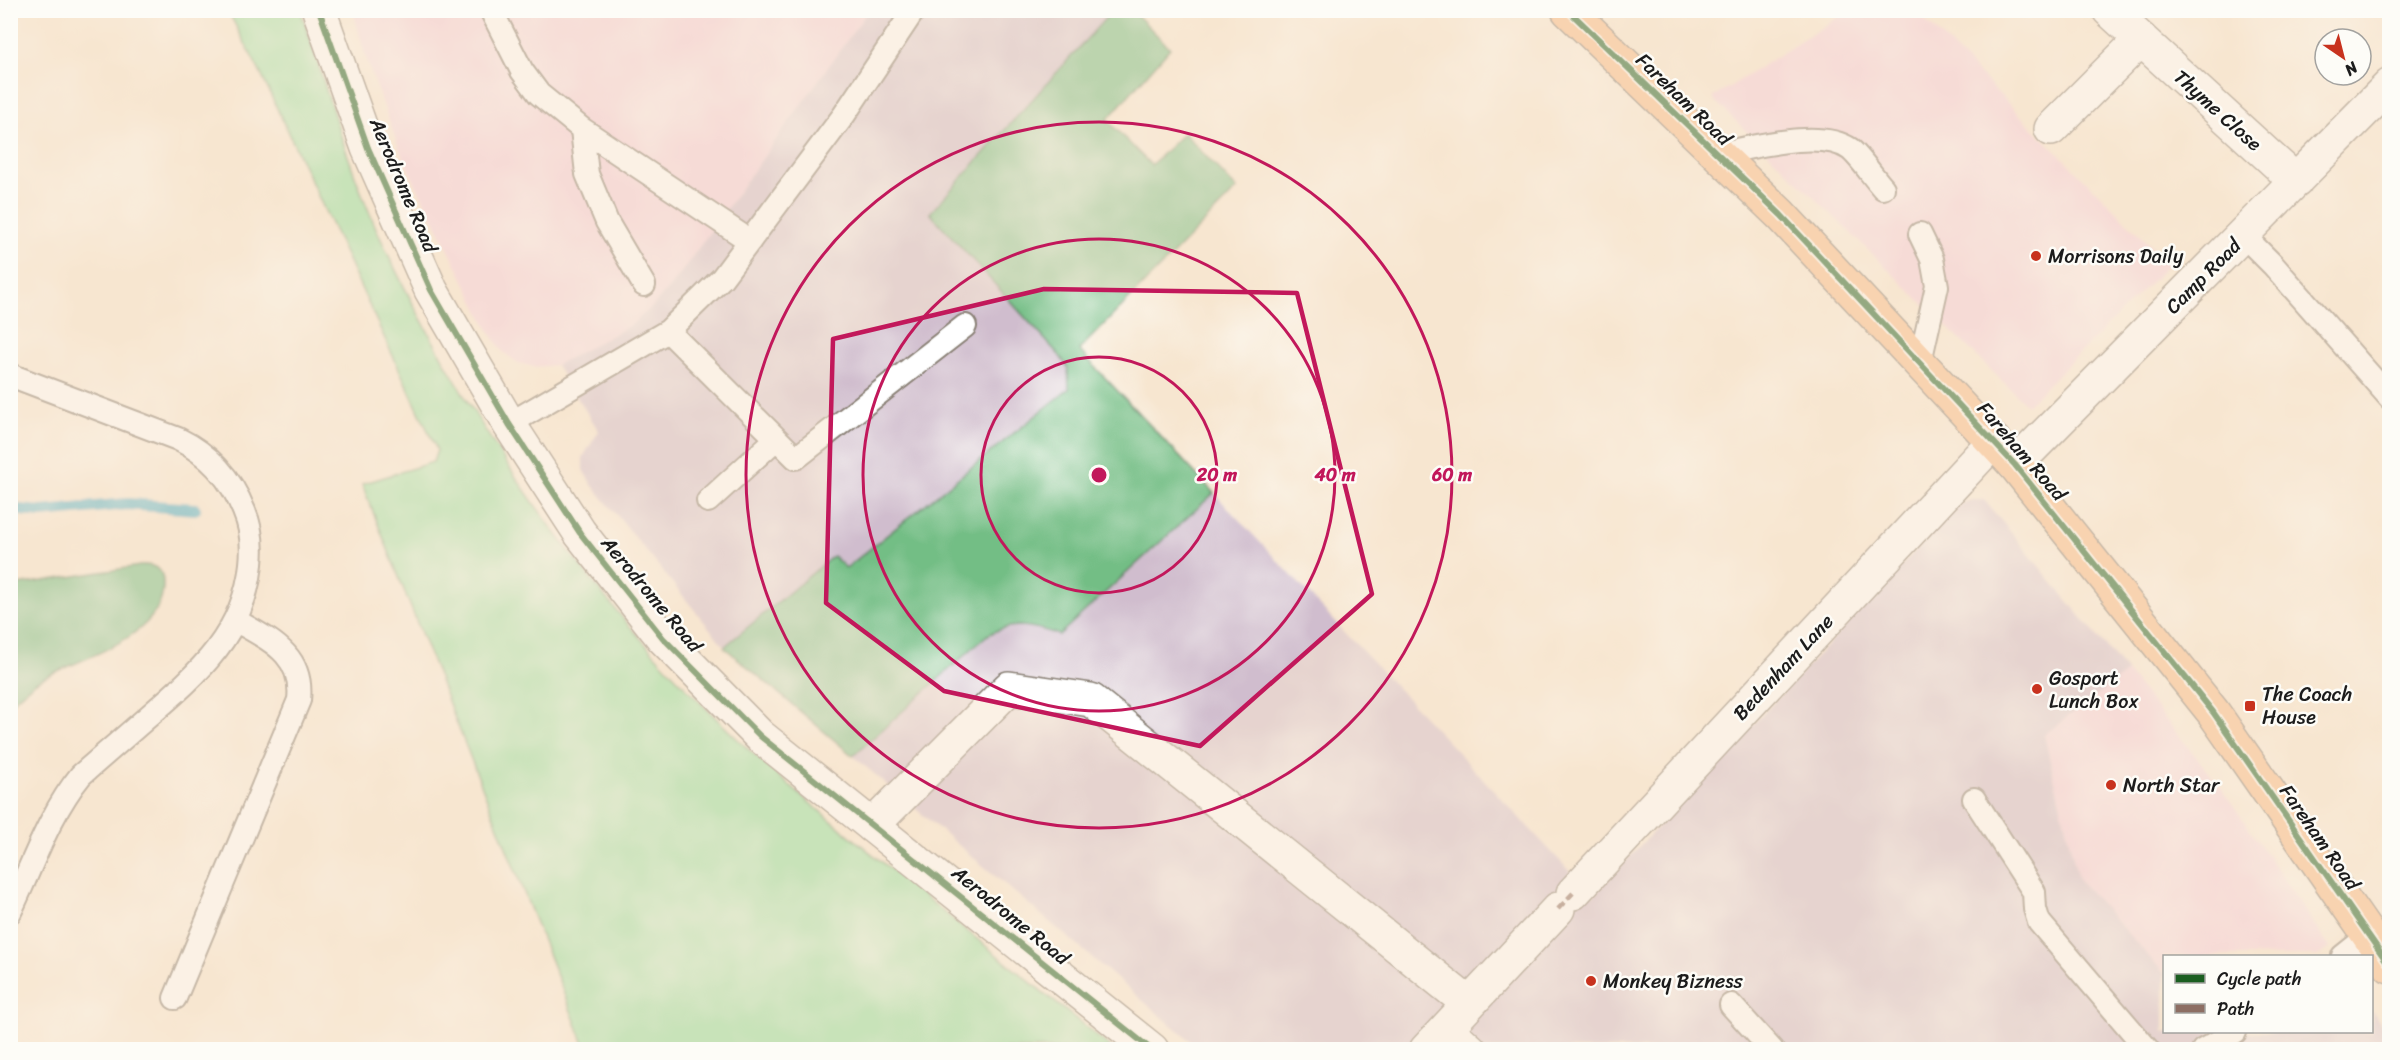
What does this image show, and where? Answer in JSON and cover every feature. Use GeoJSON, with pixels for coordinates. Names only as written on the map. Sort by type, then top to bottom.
{"type":"FeatureCollection","features":[{"type":"Feature","properties":{"kind":"main road","name":"Fareham Road"},"geometry":{"type":"LineString","coordinates":[[1568,10],[1781,214],[2004,453],[2213,712],[2390,966]]}},
{"type":"Feature","properties":{"kind":"street","name":"Aerodrome Road"},"geometry":{"type":"LineString","coordinates":[[319,10],[368,148],[431,290],[509,424],[580,533],[663,638],[760,736],[1152,1050]]}},
{"type":"Feature","properties":{"kind":"street","name":"Thyme Close"},"geometry":{"type":"LineString","coordinates":[[2109,10],[2296,181]]}},
{"type":"Feature","properties":{"kind":"street"},"geometry":{"type":"LineString","coordinates":[[2051,129],[2141,39]]}},
{"type":"Feature","properties":{"kind":"street","name":"Camp Road"},"geometry":{"type":"LineString","coordinates":[[2004,453],[2243,235],[2390,85]]}},
{"type":"Feature","properties":{"kind":"street","name":"Bedenham Lane"},"geometry":{"type":"LineString","coordinates":[[1448,1043],[1468,1003],[2004,453]]}},
{"type":"Feature","properties":{"kind":"street"},"geometry":{"type":"LineString","coordinates":[[872,826],[1009,688],[1091,700],[1468,1003]]}},
{"type":"Feature","properties":{"kind":"lane"},"geometry":{"type":"LineString","coordinates":[[491,10],[522,71],[539,94],[582,129],[750,241]]}},
{"type":"Feature","properties":{"kind":"lane"},"geometry":{"type":"LineString","coordinates":[[509,424],[668,331],[722,278],[844,116],[914,10]]}},
{"type":"Feature","properties":{"kind":"lane"},"geometry":{"type":"LineString","coordinates":[[582,129],[587,174],[607,222],[644,285]]}},
{"type":"Feature","properties":{"kind":"lane"},"geometry":{"type":"LineString","coordinates":[[1717,154],[1794,141],[1826,140],[1850,149],[1882,188]]}},
{"type":"Feature","properties":{"kind":"lane"},"geometry":{"type":"LineString","coordinates":[[1920,234],[1932,259],[1936,286],[1920,362]]}},
{"type":"Feature","properties":{"kind":"lane"},"geometry":{"type":"LineString","coordinates":[[2243,235],[2273,265],[2390,398]]}},
{"type":"Feature","properties":{"kind":"lane"},"geometry":{"type":"LineString","coordinates":[[668,331],[796,458],[965,326]]}},
{"type":"Feature","properties":{"kind":"lane"},"geometry":{"type":"LineString","coordinates":[[10,375],[178,439],[199,451],[219,468],[241,503],[250,527],[251,541],[248,584],[235,620],[217,650],[191,680],[81,775],[58,807],[10,912]]}},
{"type":"Feature","properties":{"kind":"lane"},"geometry":{"type":"LineString","coordinates":[[708,501],[776,439]]}},
{"type":"Feature","properties":{"kind":"lane"},"geometry":{"type":"LineString","coordinates":[[175,998],[299,700],[299,679],[291,660],[275,644],[235,620]]}},
{"type":"Feature","properties":{"kind":"lane"},"geometry":{"type":"LineString","coordinates":[[1974,799],[2034,892],[2035,909],[2039,922],[2148,1050]]}},
{"type":"Feature","properties":{"kind":"lane"},"geometry":{"type":"LineString","coordinates":[[2345,955],[2368,936]]}},
{"type":"Feature","properties":{"kind":"lane"},"geometry":{"type":"LineString","coordinates":[[1731,1005],[1772,1050]]}},
{"type":"Feature","properties":{"kind":"lane"},"geometry":{"type":"LineString","coordinates":[[2203,1050],[2233,1033]]}},
{"type":"Feature","properties":{"kind":"highlighted area"},"geometry":{"type":"Polygon","coordinates":[[[1044,289],[1297,293],[1372,594],[1200,746],[944,691],[826,603],[833,339],[1044,289]]]}},
{"type":"Feature","properties":{"kind":"shaded area"},"geometry":{"type":"Polygon","coordinates":[[[353,11],[868,11],[677,278],[653,306],[631,325],[556,365],[535,367],[518,363],[502,351],[490,332],[403,159],[366,58],[353,11]]]}},
{"type":"Feature","properties":{"kind":"shaded area"},"geometry":{"type":"Polygon","coordinates":[[[868,11],[1112,11],[941,203],[1593,896],[1947,517],[1961,504],[1971,500],[1984,500],[2127,672],[2044,735],[2078,879],[2163,972],[2163,1033],[2373,1033],[2373,1012],[2389,1037],[2389,1049],[1200,1049],[853,756],[845,717],[724,646],[592,485],[583,470],[583,457],[599,431],[556,365],[631,325],[653,306],[677,278],[868,11]]]}},
{"type":"Feature","properties":{"kind":"shaded area"},"geometry":{"type":"Polygon","coordinates":[[[1848,11],[1916,11],[2169,264],[2027,405],[1712,98],[1848,11]]]}},
{"type":"Feature","properties":{"kind":"shaded area"},"geometry":{"type":"Polygon","coordinates":[[[2127,672],[2221,787],[2330,948],[2320,955],[2163,955],[2163,972],[2078,879],[2044,734],[2127,672]]]}},
{"type":"Feature","properties":{"kind":"green space"},"geometry":{"type":"Polygon","coordinates":[[[228,11],[301,11],[365,202],[410,298],[476,416],[507,464],[572,556],[607,600],[682,684],[766,765],[834,823],[1113,1049],[586,1049],[362,484],[433,462],[437,450],[260,72],[228,11]]]}},
{"type":"Feature","properties":{"kind":"green space"},"geometry":{"type":"Polygon","coordinates":[[[1112,11],[1133,11],[1170,48],[1107,120],[1151,165],[1184,133],[1237,189],[1079,350],[1214,493],[1059,635],[1030,627],[1013,626],[986,636],[853,756],[724,647],[833,556],[846,568],[1069,389],[1068,368],[1060,356],[930,213],[1112,11]]]}},
{"type":"Feature","properties":{"kind":"green space"},"geometry":{"type":"Polygon","coordinates":[[[146,565],[159,569],[163,578],[160,601],[151,618],[136,632],[117,644],[39,680],[11,703],[11,586],[146,565]]]}},
{"type":"Feature","properties":{"kind":"waterway"},"geometry":{"type":"LineString","coordinates":[[10,509],[42,512],[127,504],[195,509]]}},
{"type":"Feature","properties":{"kind":"marked path"},"geometry":{"type":"LineString","coordinates":[[1558,909],[1573,893]]}},
{"type":"Feature","properties":{"kind":"cycle path"},"geometry":{"type":"LineString","coordinates":[[319,10],[368,148],[431,290],[509,424],[580,533],[663,638],[760,736],[1152,1050]]}},
{"type":"Feature","properties":{"kind":"cycle path"},"geometry":{"type":"LineString","coordinates":[[1568,10],[1781,215],[2015,465],[2213,712],[2390,966]]}},
{"type":"Feature","properties":{"kind":"place","name":"Morrisons Daily"},"geometry":{"type":"Point","coordinates":[2036,256]}},
{"type":"Feature","properties":{"kind":"place","name":"Gosport Lunch Box"},"geometry":{"type":"Point","coordinates":[2037,689]}},
{"type":"Feature","properties":{"kind":"place","name":"The Coach House"},"geometry":{"type":"Point","coordinates":[2250,706]}},
{"type":"Feature","properties":{"kind":"place","name":"North Star"},"geometry":{"type":"Point","coordinates":[2111,785]}},
{"type":"Feature","properties":{"kind":"place","name":"Monkey Bizness"},"geometry":{"type":"Point","coordinates":[1591,981]}}]}
